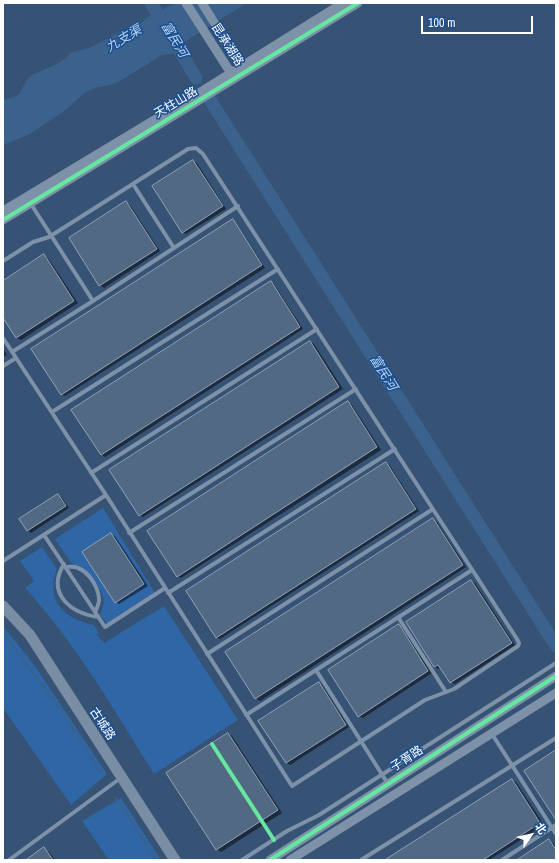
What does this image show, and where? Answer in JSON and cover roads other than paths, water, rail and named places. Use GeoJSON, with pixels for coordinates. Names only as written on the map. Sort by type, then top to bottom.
{"type":"FeatureCollection","features":[{"type":"Feature","properties":{"kind":"main road","name":"古城路"},"geometry":{"type":"LineString","coordinates":[[3,606],[30,635],[167,860]]}},
{"type":"Feature","properties":{"kind":"main road","name":"古城路"},"geometry":{"type":"LineString","coordinates":[[3,615],[25,639],[175,860]]}},
{"type":"Feature","properties":{"kind":"street","name":"昆承湖路"},"geometry":{"type":"LineString","coordinates":[[186,3],[232,76]]}},
{"type":"Feature","properties":{"kind":"street","name":"昆承湖路"},"geometry":{"type":"LineString","coordinates":[[202,3],[243,69]]}},
{"type":"Feature","properties":{"kind":"street","name":"天柱山路"},"geometry":{"type":"LineString","coordinates":[[3,220],[28,200],[232,76],[343,3]]}},
{"type":"Feature","properties":{"kind":"street","name":"天柱山路"},"geometry":{"type":"LineString","coordinates":[[243,69],[358,3]]}},
{"type":"Feature","properties":{"kind":"street","name":"天柱山路"},"geometry":{"type":"LineString","coordinates":[[3,211],[28,200]]}},
{"type":"Feature","properties":{"kind":"street","name":"子胥路"},"geometry":{"type":"LineString","coordinates":[[270,860],[556,676]]}},
{"type":"Feature","properties":{"kind":"street","name":"子胥路"},"geometry":{"type":"LineString","coordinates":[[290,860],[556,693]]}},
{"type":"Feature","properties":{"kind":"lane"},"geometry":{"type":"LineString","coordinates":[[3,261],[33,242],[51,236],[188,149],[196,148],[210,162],[519,643],[518,646],[454,689],[425,700],[292,786],[106,495],[3,338]]}},
{"type":"Feature","properties":{"kind":"lane"},"geometry":{"type":"LineString","coordinates":[[134,184],[174,248]]}},
{"type":"Feature","properties":{"kind":"lane"},"geometry":{"type":"LineString","coordinates":[[28,200],[93,301]]}},
{"type":"Feature","properties":{"kind":"lane"},"geometry":{"type":"LineString","coordinates":[[12,352],[238,206]]}},
{"type":"Feature","properties":{"kind":"lane"},"geometry":{"type":"LineString","coordinates":[[52,412],[278,269]]}},
{"type":"Feature","properties":{"kind":"lane"},"geometry":{"type":"LineString","coordinates":[[91,473],[317,329]]}},
{"type":"Feature","properties":{"kind":"lane"},"geometry":{"type":"LineString","coordinates":[[3,366],[16,358]]}},
{"type":"Feature","properties":{"kind":"lane"},"geometry":{"type":"LineString","coordinates":[[129,532],[356,389]]}},
{"type":"Feature","properties":{"kind":"lane"},"geometry":{"type":"LineString","coordinates":[[168,593],[395,449]]}},
{"type":"Feature","properties":{"kind":"lane"},"geometry":{"type":"LineString","coordinates":[[3,561],[106,495]]}},
{"type":"Feature","properties":{"kind":"lane"},"geometry":{"type":"LineString","coordinates":[[207,654],[433,509]]}},
{"type":"Feature","properties":{"kind":"lane"},"geometry":{"type":"LineString","coordinates":[[44,534],[105,627],[165,588]]}},
{"type":"Feature","properties":{"kind":"lane"},"geometry":{"type":"LineString","coordinates":[[65,565],[80,568],[90,578],[98,590],[99,598],[95,612]]}},
{"type":"Feature","properties":{"kind":"lane"},"geometry":{"type":"LineString","coordinates":[[65,565],[59,572],[58,579],[60,593],[63,600],[82,614],[98,617]]}},
{"type":"Feature","properties":{"kind":"lane"},"geometry":{"type":"LineString","coordinates":[[246,714],[472,570]]}},
{"type":"Feature","properties":{"kind":"lane"},"geometry":{"type":"LineString","coordinates":[[398,617],[446,692]]}},
{"type":"Feature","properties":{"kind":"lane"},"geometry":{"type":"LineString","coordinates":[[242,860],[287,831],[320,815],[556,663]]}},
{"type":"Feature","properties":{"kind":"lane"},"geometry":{"type":"LineString","coordinates":[[316,670],[388,784]]}},
{"type":"Feature","properties":{"kind":"lane"},"geometry":{"type":"LineString","coordinates":[[492,734],[554,826],[556,834]]}},
{"type":"Feature","properties":{"kind":"lane"},"geometry":{"type":"LineString","coordinates":[[361,860],[556,738]]}},
{"type":"Feature","properties":{"kind":"lane"},"geometry":{"type":"LineString","coordinates":[[9,860],[119,779]]}},
{"type":"Feature","properties":{"kind":"lane"},"geometry":{"type":"LineString","coordinates":[[502,860],[554,826]]}},
{"type":"Feature","properties":{"kind":"water","name":"九支渠"},"geometry":{"type":"Polygon","coordinates":[[[175,3],[247,3],[184,42],[181,52],[162,55],[117,83],[86,92],[63,112],[30,134],[3,145],[3,100],[19,94],[27,80],[32,75],[57,64],[66,58],[70,53],[89,48],[116,34],[139,25],[146,18],[175,3]]]}},
{"type":"Feature","properties":{"kind":"waterway","name":"富民河"},"geometry":{"type":"LineString","coordinates":[[151,3],[196,78]]}},
{"type":"Feature","properties":{"kind":"waterway","name":"富民河"},"geometry":{"type":"LineString","coordinates":[[210,100],[556,646]]}},
{"type":"Feature","properties":{"kind":"waterway"},"geometry":{"type":"LineString","coordinates":[[3,633],[60,708],[100,772]]}},
{"type":"Feature","properties":{"kind":"waterway"},"geometry":{"type":"LineString","coordinates":[[116,798],[156,860]]}}]}
